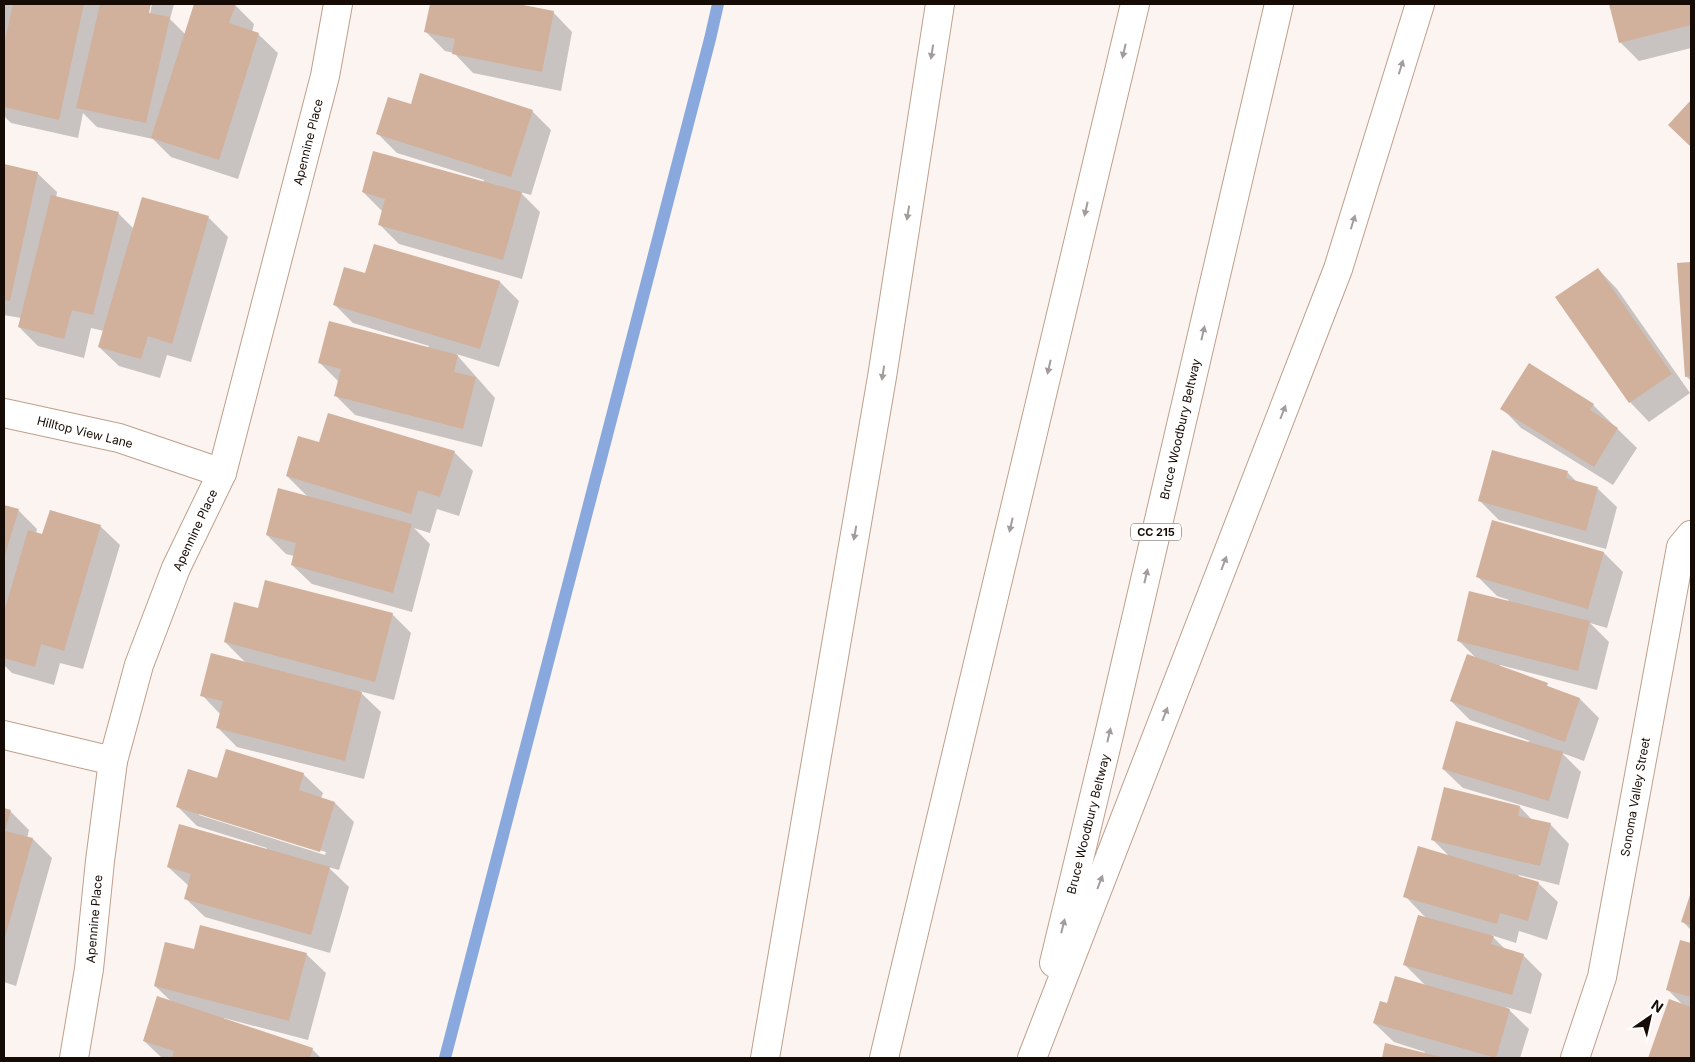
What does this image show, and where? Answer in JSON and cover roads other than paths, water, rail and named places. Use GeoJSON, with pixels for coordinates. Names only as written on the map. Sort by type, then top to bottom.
{"type":"FeatureCollection","features":[{"type":"Feature","properties":{"kind":"main road","name":"Apennine Place"},"geometry":{"type":"LineString","coordinates":[[74,1058],[89,969],[100,860],[113,761],[139,665],[176,568],[222,473],[325,76],[338,4]]}},
{"type":"Feature","properties":{"kind":"main road"},"geometry":{"type":"LineString","coordinates":[[765,1058],[882,378],[940,4]]}},
{"type":"Feature","properties":{"kind":"main road"},"geometry":{"type":"LineString","coordinates":[[884,1058],[1135,4]]}},
{"type":"Feature","properties":{"kind":"main road","name":"Bruce Woodbury Beltway"},"geometry":{"type":"LineString","coordinates":[[1028,1058],[1046,995],[1109,735],[1279,4]]}},
{"type":"Feature","properties":{"kind":"main road"},"geometry":{"type":"LineString","coordinates":[[1032,1058],[1338,269],[1420,4]]}},
{"type":"Feature","properties":{"kind":"main road","name":"Hilltop View Lane"},"geometry":{"type":"LineString","coordinates":[[4,413],[119,438],[222,473]]}},
{"type":"Feature","properties":{"kind":"main road","name":"Sonoma Valley Street"},"geometry":{"type":"LineString","coordinates":[[1575,1058],[1602,977],[1682,547],[1691,535]]}},
{"type":"Feature","properties":{"kind":"main road"},"geometry":{"type":"LineString","coordinates":[[4,735],[113,761]]}},
{"type":"Feature","properties":{"kind":"waterway"},"geometry":{"type":"LineString","coordinates":[[445,1058],[718,4]]}}]}
